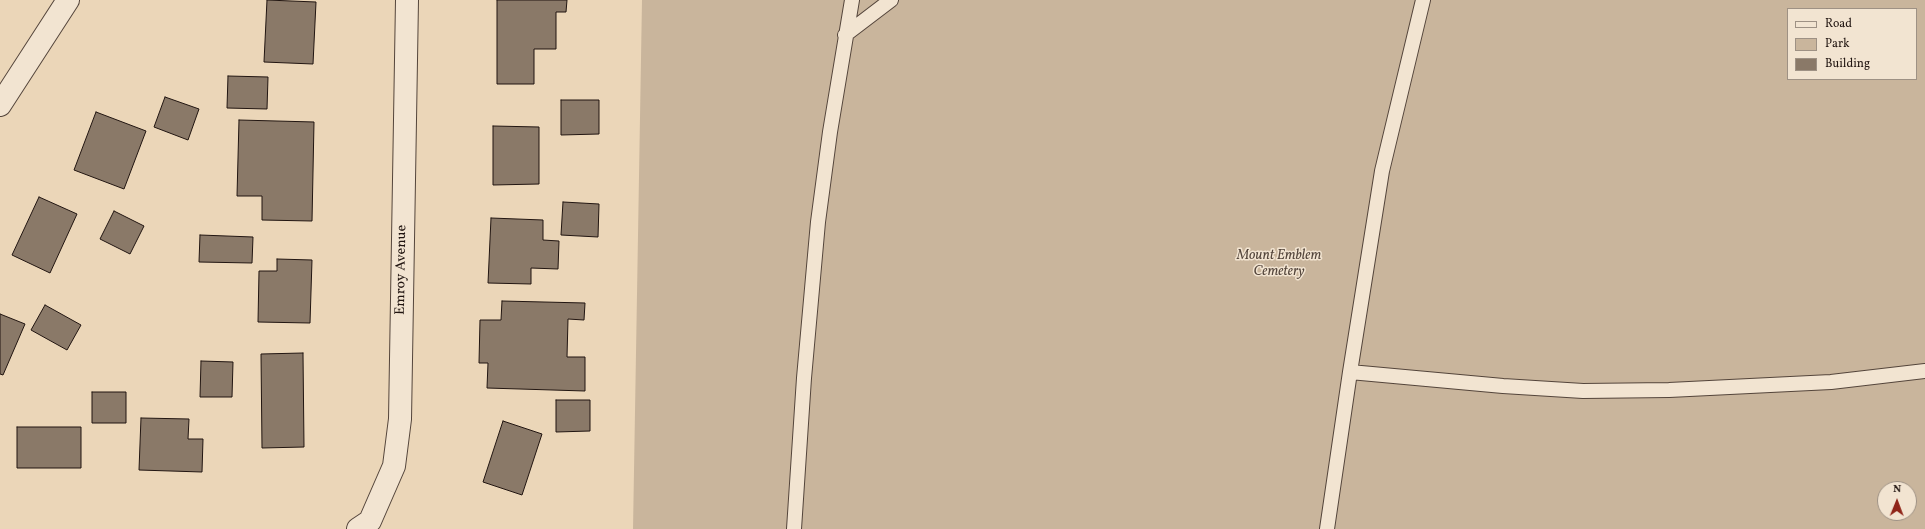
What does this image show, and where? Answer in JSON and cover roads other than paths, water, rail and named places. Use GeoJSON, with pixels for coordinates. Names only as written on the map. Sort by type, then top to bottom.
{"type":"FeatureCollection","features":[{"type":"Feature","properties":{"kind":"street"},"geometry":{"type":"LineString","coordinates":[[0,105],[68,0]]}},
{"type":"Feature","properties":{"kind":"street","name":"Emroy Avenue"},"geometry":{"type":"LineString","coordinates":[[358,529],[370,521],[394,466],[400,419],[407,0]]}},
{"type":"Feature","properties":{"kind":"lane"},"geometry":{"type":"LineString","coordinates":[[794,529],[804,378],[818,222],[845,35],[852,0]]}},
{"type":"Feature","properties":{"kind":"lane"},"geometry":{"type":"LineString","coordinates":[[845,35],[891,0]]}},
{"type":"Feature","properties":{"kind":"lane"},"geometry":{"type":"LineString","coordinates":[[1327,529],[1382,171],[1423,0]]}},
{"type":"Feature","properties":{"kind":"lane"},"geometry":{"type":"LineString","coordinates":[[1350,372],[1503,386],[1583,391],[1669,390],[1831,382],[1925,371]]}},
{"type":"Feature","properties":{"kind":"park label","name":"Mount Emblem Cemetery"},"geometry":{"type":"Point","coordinates":[1279,264]}}]}
